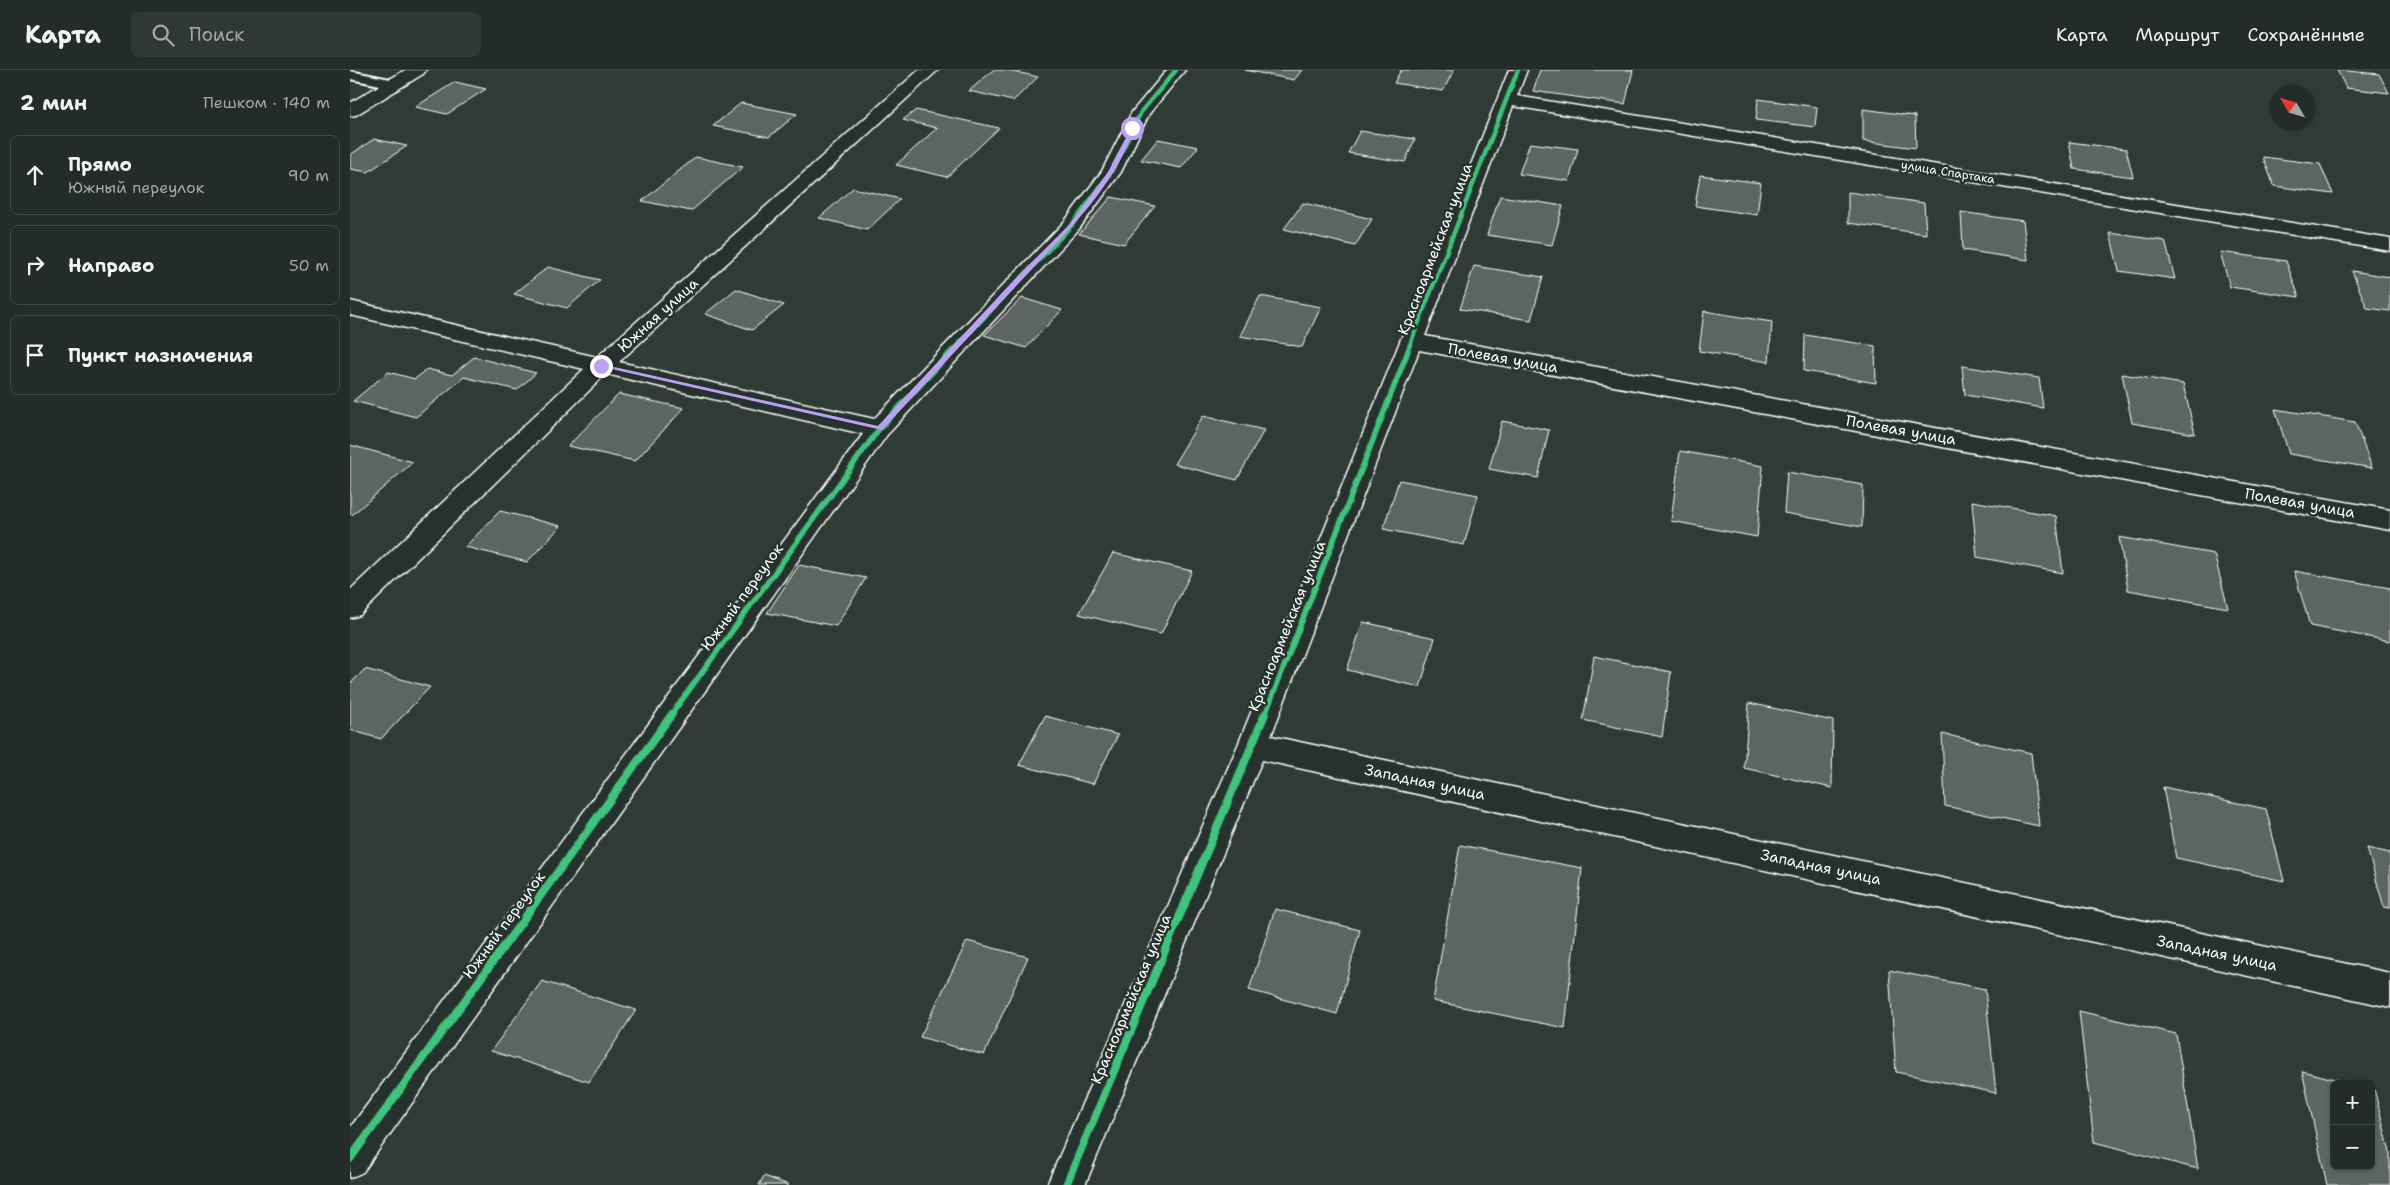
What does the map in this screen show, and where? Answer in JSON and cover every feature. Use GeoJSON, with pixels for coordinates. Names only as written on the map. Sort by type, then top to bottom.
{"type":"FeatureCollection","features":[{"type":"Feature","properties":{"kind":"street"},"geometry":{"type":"LineString","coordinates":[[350,111],[417,70]]}},
{"type":"Feature","properties":{"kind":"street","name":"Южная улица"},"geometry":{"type":"LineString","coordinates":[[350,607],[601,366],[929,70]]}},
{"type":"Feature","properties":{"kind":"street","name":"Южный переулок"},"geometry":{"type":"LineString","coordinates":[[350,1159],[879,428],[1072,225],[1111,172],[1141,112],[1176,70]]}},
{"type":"Feature","properties":{"kind":"street","name":"Красноармейская улица"},"geometry":{"type":"LineString","coordinates":[[1066,1185],[1253,745],[1518,70]]}},
{"type":"Feature","properties":{"kind":"street","name":"улица Спартака"},"geometry":{"type":"LineString","coordinates":[[1506,100],[2390,244]]}},
{"type":"Feature","properties":{"kind":"street"},"geometry":{"type":"LineString","coordinates":[[350,308],[879,428]]}},
{"type":"Feature","properties":{"kind":"street","name":"Полевая улица"},"geometry":{"type":"LineString","coordinates":[[1413,341],[2390,520]]}},
{"type":"Feature","properties":{"kind":"street","name":"Западная улица"},"geometry":{"type":"LineString","coordinates":[[1253,745],[2390,990]]}},
{"type":"Feature","properties":{"kind":"lane"},"geometry":{"type":"LineString","coordinates":[[350,75],[394,84]]}},
{"type":"Feature","properties":{"kind":"building"},"geometry":{"type":"Polygon","coordinates":[[[993,70],[1007,70],[1038,77],[1013,101],[969,91],[993,70]]]}},
{"type":"Feature","properties":{"kind":"building"},"geometry":{"type":"Polygon","coordinates":[[[1245,70],[1302,70],[1294,80],[1245,70]]]}},
{"type":"Feature","properties":{"kind":"building"},"geometry":{"type":"Polygon","coordinates":[[[1401,70],[1454,70],[1443,91],[1394,83],[1401,70]]]}},
{"type":"Feature","properties":{"kind":"building"},"geometry":{"type":"Polygon","coordinates":[[[1540,70],[1633,70],[1625,104],[1533,91],[1540,70]]]}},
{"type":"Feature","properties":{"kind":"building"},"geometry":{"type":"Polygon","coordinates":[[[2337,70],[2379,74],[2389,93],[2346,88],[2337,70]]]}},
{"type":"Feature","properties":{"kind":"building"},"geometry":{"type":"Polygon","coordinates":[[[455,82],[486,89],[447,114],[415,107],[455,82]]]}},
{"type":"Feature","properties":{"kind":"building"},"geometry":{"type":"Polygon","coordinates":[[[1758,99],[1817,107],[1815,127],[1756,120],[1758,99]]]}},
{"type":"Feature","properties":{"kind":"building"},"geometry":{"type":"Polygon","coordinates":[[[741,103],[797,114],[769,137],[713,126],[741,103]]]}},
{"type":"Feature","properties":{"kind":"building"},"geometry":{"type":"Polygon","coordinates":[[[1863,109],[1915,116],[1916,148],[1863,141],[1863,109]]]}},
{"type":"Feature","properties":{"kind":"building"},"geometry":{"type":"Polygon","coordinates":[[[916,110],[999,128],[947,177],[896,165],[937,128],[903,120],[916,110]]]}},
{"type":"Feature","properties":{"kind":"building"},"geometry":{"type":"Polygon","coordinates":[[[1360,131],[1415,139],[1405,162],[1348,153],[1360,131]]]}},
{"type":"Feature","properties":{"kind":"building"},"geometry":{"type":"Polygon","coordinates":[[[374,139],[407,146],[368,172],[350,169],[350,155],[374,139]]]}},
{"type":"Feature","properties":{"kind":"building"},"geometry":{"type":"Polygon","coordinates":[[[1158,139],[1198,147],[1181,168],[1141,160],[1158,139]]]}},
{"type":"Feature","properties":{"kind":"building"},"geometry":{"type":"Polygon","coordinates":[[[2069,142],[2126,149],[2133,177],[2074,169],[2069,142]]]}},
{"type":"Feature","properties":{"kind":"building"},"geometry":{"type":"Polygon","coordinates":[[[1530,143],[1578,149],[1569,181],[1519,174],[1530,143]]]}},
{"type":"Feature","properties":{"kind":"building"},"geometry":{"type":"Polygon","coordinates":[[[696,157],[743,167],[691,211],[642,201],[696,157]]]}},
{"type":"Feature","properties":{"kind":"building"},"geometry":{"type":"Polygon","coordinates":[[[2263,157],[2320,164],[2333,194],[2274,186],[2263,157]]]}},
{"type":"Feature","properties":{"kind":"building"},"geometry":{"type":"Polygon","coordinates":[[[1700,175],[1761,183],[1757,215],[1695,206],[1700,175]]]}},
{"type":"Feature","properties":{"kind":"building"},"geometry":{"type":"Polygon","coordinates":[[[853,188],[900,199],[867,230],[819,218],[853,188]]]}},
{"type":"Feature","properties":{"kind":"building"},"geometry":{"type":"Polygon","coordinates":[[[1848,192],[1924,203],[1926,234],[1848,223],[1848,192]]]}},
{"type":"Feature","properties":{"kind":"building"},"geometry":{"type":"Polygon","coordinates":[[[1500,196],[1563,206],[1552,245],[1487,235],[1500,196]]]}},
{"type":"Feature","properties":{"kind":"building"},"geometry":{"type":"Polygon","coordinates":[[[1111,197],[1155,206],[1124,244],[1079,234],[1111,197]]]}},
{"type":"Feature","properties":{"kind":"building"},"geometry":{"type":"Polygon","coordinates":[[[1303,203],[1372,219],[1355,246],[1284,229],[1303,203]]]}},
{"type":"Feature","properties":{"kind":"building"},"geometry":{"type":"Polygon","coordinates":[[[1961,212],[2023,221],[2028,260],[1963,250],[1961,212]]]}},
{"type":"Feature","properties":{"kind":"building"},"geometry":{"type":"Polygon","coordinates":[[[2110,233],[2165,241],[2175,279],[2119,271],[2110,233]]]}},
{"type":"Feature","properties":{"kind":"building"},"geometry":{"type":"Polygon","coordinates":[[[2220,252],[2286,261],[2299,297],[2230,287],[2220,252]]]}},
{"type":"Feature","properties":{"kind":"building"},"geometry":{"type":"Polygon","coordinates":[[[1474,266],[1543,277],[1531,320],[1460,309],[1474,266]]]}},
{"type":"Feature","properties":{"kind":"building"},"geometry":{"type":"Polygon","coordinates":[[[548,267],[600,280],[567,308],[514,294],[548,267]]]}},
{"type":"Feature","properties":{"kind":"building"},"geometry":{"type":"Polygon","coordinates":[[[2352,271],[2390,277],[2390,311],[2367,308],[2352,271]]]}},
{"type":"Feature","properties":{"kind":"building"},"geometry":{"type":"Polygon","coordinates":[[[736,289],[784,305],[752,330],[705,314],[736,289]]]}},
{"type":"Feature","properties":{"kind":"building"},"geometry":{"type":"Polygon","coordinates":[[[1260,296],[1321,307],[1302,347],[1240,336],[1260,296]]]}},
{"type":"Feature","properties":{"kind":"building"},"geometry":{"type":"Polygon","coordinates":[[[1022,298],[1062,310],[1026,348],[984,335],[1022,298]]]}},
{"type":"Feature","properties":{"kind":"building"},"geometry":{"type":"Polygon","coordinates":[[[1704,311],[1772,322],[1769,362],[1699,351],[1704,311]]]}},
{"type":"Feature","properties":{"kind":"building"},"geometry":{"type":"Polygon","coordinates":[[[1805,335],[1875,346],[1876,383],[1804,371],[1805,335]]]}},
{"type":"Feature","properties":{"kind":"building"},"geometry":{"type":"Polygon","coordinates":[[[474,357],[536,373],[517,390],[464,377],[416,417],[353,401],[388,372],[415,379],[427,369],[452,375],[474,357]]]}},
{"type":"Feature","properties":{"kind":"building"},"geometry":{"type":"Polygon","coordinates":[[[1962,366],[2039,378],[2043,408],[1965,395],[1962,366]]]}},
{"type":"Feature","properties":{"kind":"building"},"geometry":{"type":"Polygon","coordinates":[[[2122,374],[2183,384],[2195,434],[2132,423],[2122,374]]]}},
{"type":"Feature","properties":{"kind":"building"},"geometry":{"type":"Polygon","coordinates":[[[619,394],[684,408],[635,461],[568,446],[619,394]]]}},
{"type":"Feature","properties":{"kind":"building"},"geometry":{"type":"Polygon","coordinates":[[[2275,409],[2355,422],[2372,468],[2289,454],[2275,409]]]}},
{"type":"Feature","properties":{"kind":"building"},"geometry":{"type":"Polygon","coordinates":[[[1203,416],[1264,430],[1237,480],[1174,464],[1203,416]]]}},
{"type":"Feature","properties":{"kind":"building"},"geometry":{"type":"Polygon","coordinates":[[[1502,421],[1549,430],[1538,478],[1489,469],[1502,421]]]}},
{"type":"Feature","properties":{"kind":"building"},"geometry":{"type":"Polygon","coordinates":[[[350,445],[413,462],[352,515],[350,514],[350,445]]]}},
{"type":"Feature","properties":{"kind":"building"},"geometry":{"type":"Polygon","coordinates":[[[1680,451],[1763,466],[1757,537],[1671,521],[1680,451]]]}},
{"type":"Feature","properties":{"kind":"building"},"geometry":{"type":"Polygon","coordinates":[[[1787,472],[1863,485],[1862,527],[1784,513],[1787,472]]]}},
{"type":"Feature","properties":{"kind":"building"},"geometry":{"type":"Polygon","coordinates":[[[1399,480],[1478,495],[1464,545],[1383,529],[1399,480]]]}},
{"type":"Feature","properties":{"kind":"building"},"geometry":{"type":"Polygon","coordinates":[[[1972,501],[2056,516],[2063,573],[1977,557],[1972,501]]]}},
{"type":"Feature","properties":{"kind":"building"},"geometry":{"type":"Polygon","coordinates":[[[500,511],[561,526],[527,562],[465,547],[500,511]]]}},
{"type":"Feature","properties":{"kind":"building"},"geometry":{"type":"Polygon","coordinates":[[[2119,537],[2214,554],[2228,608],[2128,590],[2119,537]]]}},
{"type":"Feature","properties":{"kind":"building"},"geometry":{"type":"Polygon","coordinates":[[[1113,553],[1192,571],[1161,634],[1079,614],[1113,553]]]}},
{"type":"Feature","properties":{"kind":"building"},"geometry":{"type":"Polygon","coordinates":[[[799,565],[866,578],[836,626],[767,613],[799,565]]]}},
{"type":"Feature","properties":{"kind":"building"},"geometry":{"type":"Polygon","coordinates":[[[2294,571],[2390,588],[2390,641],[2310,626],[2294,571]]]}},
{"type":"Feature","properties":{"kind":"building"},"geometry":{"type":"Polygon","coordinates":[[[1363,622],[1435,638],[1420,687],[1347,670],[1363,622]]]}},
{"type":"Feature","properties":{"kind":"building"},"geometry":{"type":"Polygon","coordinates":[[[1594,656],[1671,672],[1662,737],[1583,720],[1594,656]]]}},
{"type":"Feature","properties":{"kind":"building"},"geometry":{"type":"Polygon","coordinates":[[[365,669],[430,687],[381,739],[350,730],[350,684],[365,669]]]}},
{"type":"Feature","properties":{"kind":"building"},"geometry":{"type":"Polygon","coordinates":[[[1749,703],[1833,721],[1832,788],[1744,768],[1749,703]]]}},
{"type":"Feature","properties":{"kind":"building"},"geometry":{"type":"Polygon","coordinates":[[[1045,716],[1118,735],[1093,784],[1019,765],[1045,716]]]}},
{"type":"Feature","properties":{"kind":"building"},"geometry":{"type":"Polygon","coordinates":[[[1942,734],[2031,753],[2039,826],[1945,806],[1942,734]]]}},
{"type":"Feature","properties":{"kind":"building"},"geometry":{"type":"Polygon","coordinates":[[[2163,787],[2266,809],[2284,881],[2176,858],[2163,787]]]}},
{"type":"Feature","properties":{"kind":"building"},"geometry":{"type":"Polygon","coordinates":[[[1460,845],[1582,868],[1565,1028],[1433,1001],[1460,845]]]}},
{"type":"Feature","properties":{"kind":"building"},"geometry":{"type":"Polygon","coordinates":[[[2367,848],[2390,853],[2390,908],[2384,907],[2367,848]]]}},
{"type":"Feature","properties":{"kind":"building"},"geometry":{"type":"Polygon","coordinates":[[[1275,909],[1360,930],[1337,1014],[1249,990],[1275,909]]]}},
{"type":"Feature","properties":{"kind":"building"},"geometry":{"type":"Polygon","coordinates":[[[967,941],[1028,957],[984,1055],[920,1037],[967,941]]]}},
{"type":"Feature","properties":{"kind":"building"},"geometry":{"type":"Polygon","coordinates":[[[1889,970],[1985,989],[1996,1093],[1896,1072],[1889,970]]]}},
{"type":"Feature","properties":{"kind":"building"},"geometry":{"type":"Polygon","coordinates":[[[542,981],[636,1010],[589,1082],[491,1051],[542,981]]]}},
{"type":"Feature","properties":{"kind":"building"},"geometry":{"type":"Polygon","coordinates":[[[2079,1011],[2176,1034],[2198,1169],[2094,1142],[2079,1011]]]}},
{"type":"Feature","properties":{"kind":"building"},"geometry":{"type":"Polygon","coordinates":[[[2302,1071],[2338,1080],[2330,1080],[2330,1170],[2375,1170],[2375,1093],[2390,1152],[2390,1185],[2327,1185],[2302,1071]]]}},
{"type":"Feature","properties":{"kind":"building"},"geometry":{"type":"Polygon","coordinates":[[[764,1176],[789,1185],[759,1185],[764,1176]]]}},
{"type":"Feature","properties":{"kind":"cycle path"},"geometry":{"type":"LineString","coordinates":[[350,1159],[879,429],[1072,225],[1111,172],[1141,112],[1176,70]]}},
{"type":"Feature","properties":{"kind":"cycle path"},"geometry":{"type":"LineString","coordinates":[[1066,1185],[1253,745],[1518,70]]}},
{"type":"Feature","properties":{"kind":"route"},"geometry":{"type":"LineString","coordinates":[[601,366],[879,428],[1072,225],[1111,172],[1132,128]]}}]}
